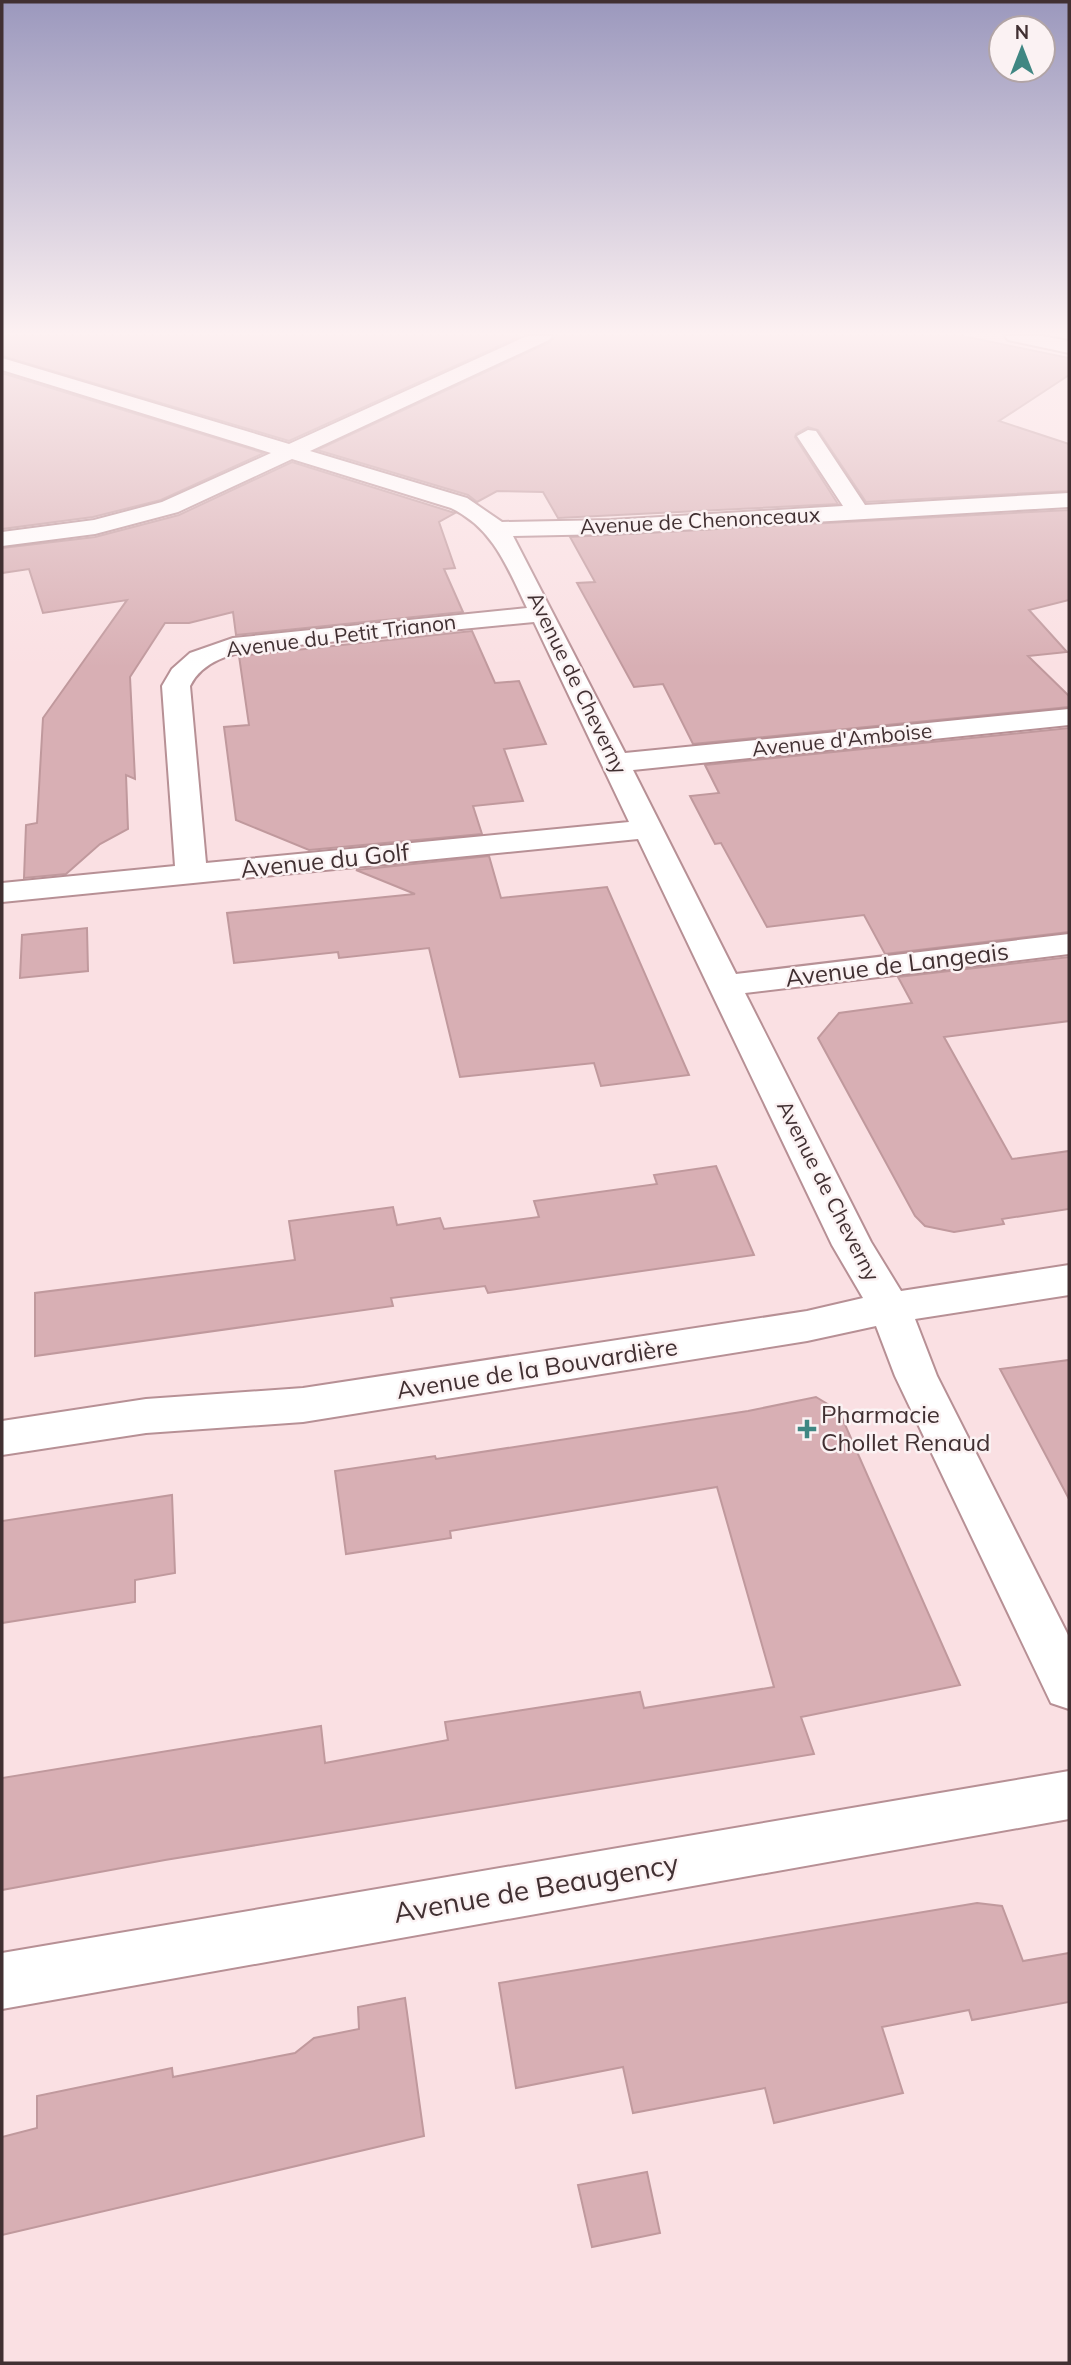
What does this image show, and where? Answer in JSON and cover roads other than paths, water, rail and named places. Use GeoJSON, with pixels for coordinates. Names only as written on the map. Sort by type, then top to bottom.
{"type":"FeatureCollection","features":[{"type":"Feature","properties":{"kind":"street","name":"Avenue de Cheverny"},"geometry":{"type":"LineString","coordinates":[[278,446],[459,503],[484,516],[498,529],[852,1245],[890,1308],[916,1376],[1069,1687]]}},
{"type":"Feature","properties":{"kind":"street"},"geometry":{"type":"LineString","coordinates":[[2,539],[95,527],[155,512],[304,446]]}},
{"type":"Feature","properties":{"kind":"street"},"geometry":{"type":"LineString","coordinates":[[815,446],[859,513]]}},
{"type":"Feature","properties":{"kind":"street","name":"Avenue de Chenonceaux"},"geometry":{"type":"LineString","coordinates":[[498,529],[611,527],[1069,500]]}},
{"type":"Feature","properties":{"kind":"street","name":"Avenue du Petit Trianon"},"geometry":{"type":"LineString","coordinates":[[191,874],[176,686],[190,665],[215,651],[247,643],[542,614]]}},
{"type":"Feature","properties":{"kind":"street","name":"Avenue d'Amboise"},"geometry":{"type":"LineString","coordinates":[[616,763],[1069,717]]}},
{"type":"Feature","properties":{"kind":"street","name":"Avenue du Golf"},"geometry":{"type":"LineString","coordinates":[[2,893],[648,829]]}},
{"type":"Feature","properties":{"kind":"street","name":"Avenue de Langeais"},"geometry":{"type":"LineString","coordinates":[[725,985],[1069,944]]}},
{"type":"Feature","properties":{"kind":"street","name":"Avenue de la Bouvardière"},"geometry":{"type":"LineString","coordinates":[[2,1437],[146,1416],[303,1405],[793,1328],[890,1308],[1069,1280]]}},
{"type":"Feature","properties":{"kind":"street","name":"Avenue de Beaugency"},"geometry":{"type":"LineString","coordinates":[[2,1981],[1069,1796]]}},
{"type":"Feature","properties":{"kind":"place","name":"Pharmacie Chollet Renaud"},"geometry":{"type":"Point","coordinates":[807,1429]}}]}
